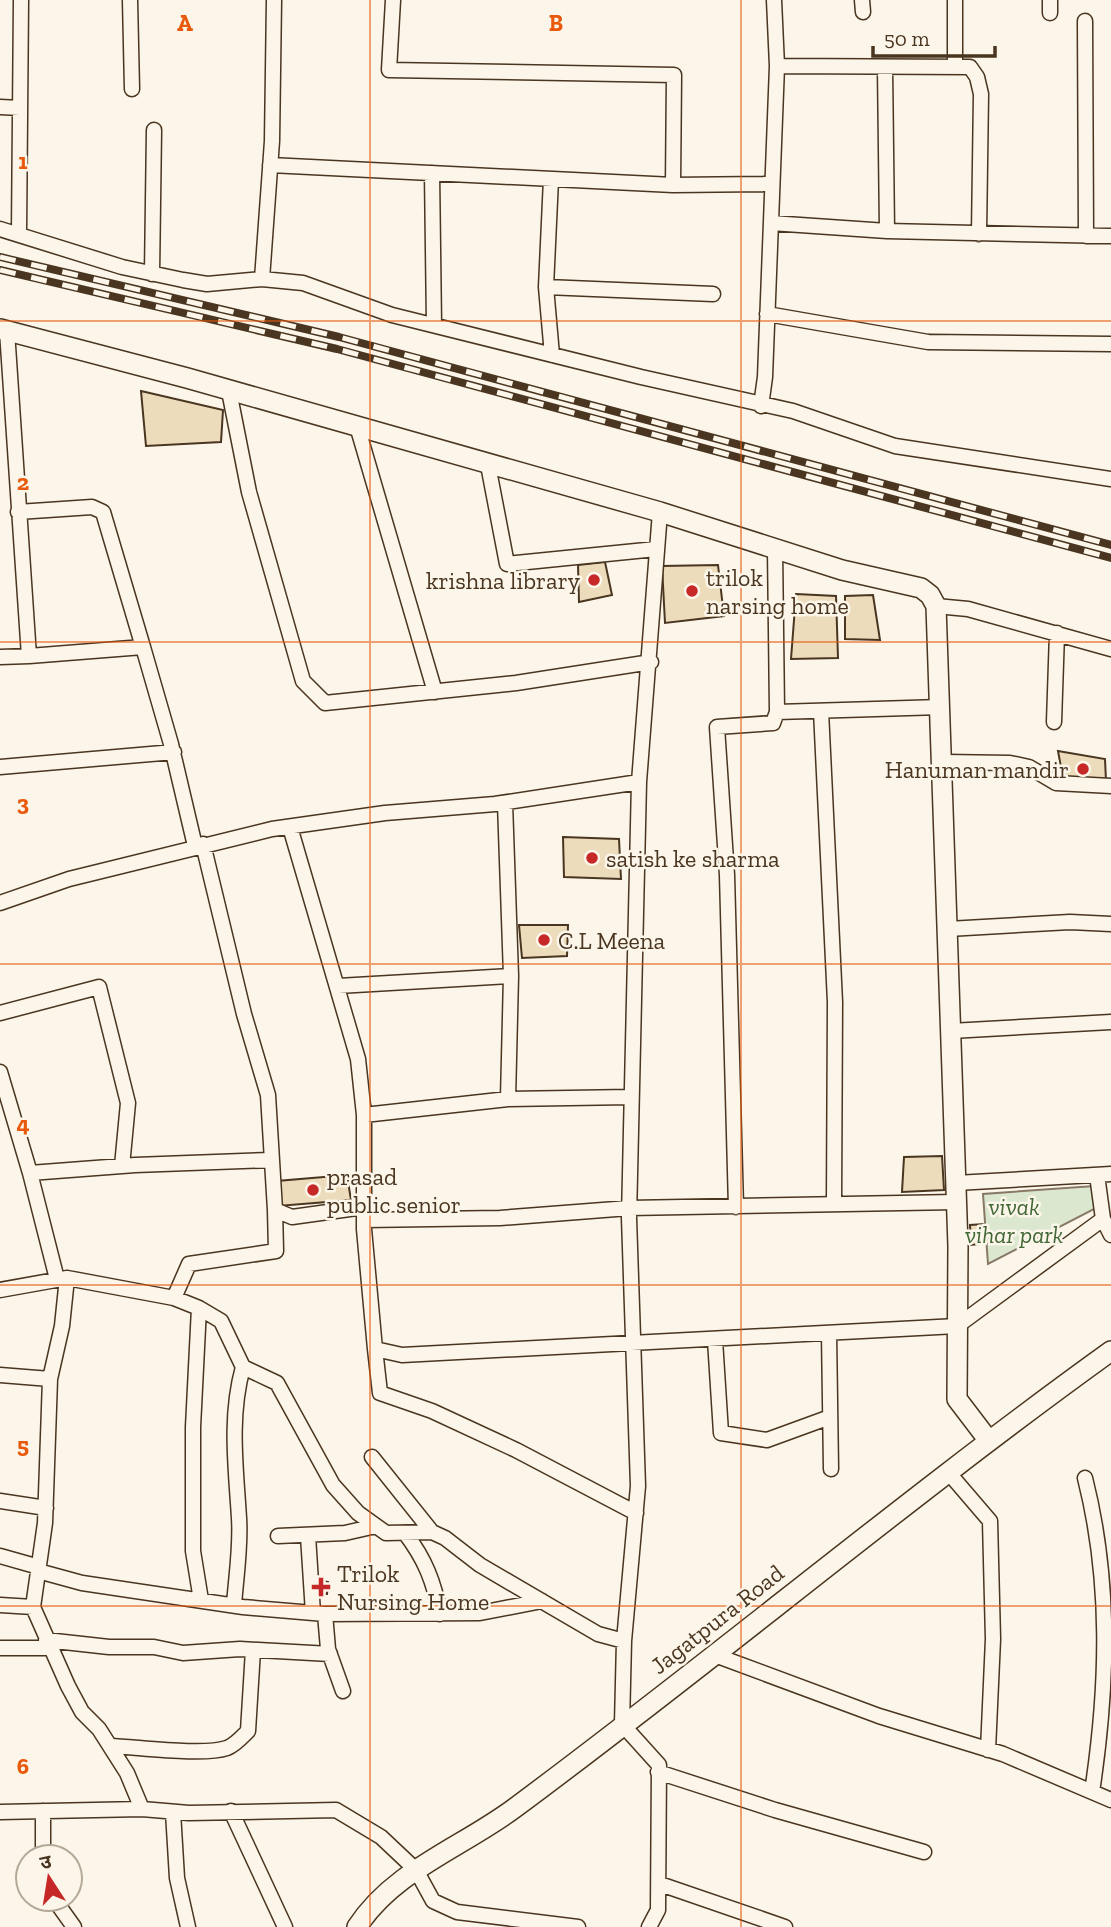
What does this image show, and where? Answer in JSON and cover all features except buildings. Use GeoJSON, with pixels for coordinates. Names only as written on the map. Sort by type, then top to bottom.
{"type":"FeatureCollection","features":[{"type":"Feature","properties":{"kind":"street"},"geometry":{"type":"LineString","coordinates":[[19,233],[21,0]]}},
{"type":"Feature","properties":{"kind":"street"},"geometry":{"type":"LineString","coordinates":[[130,0],[132,89]]}},
{"type":"Feature","properties":{"kind":"street"},"geometry":{"type":"LineString","coordinates":[[262,279],[270,165],[274,0]]}},
{"type":"Feature","properties":{"kind":"street"},"geometry":{"type":"LineString","coordinates":[[393,0],[389,69],[674,75],[673,185]]}},
{"type":"Feature","properties":{"kind":"street"},"geometry":{"type":"LineString","coordinates":[[761,406],[768,314],[777,66],[774,0]]}},
{"type":"Feature","properties":{"kind":"street"},"geometry":{"type":"LineString","coordinates":[[955,0],[955,67]]}},
{"type":"Feature","properties":{"kind":"street"},"geometry":{"type":"LineString","coordinates":[[1085,21],[1086,236]]}},
{"type":"Feature","properties":{"kind":"street"},"geometry":{"type":"LineString","coordinates":[[777,66],[970,67],[977,77],[981,94],[979,234]]}},
{"type":"Feature","properties":{"kind":"street"},"geometry":{"type":"LineString","coordinates":[[885,68],[887,231]]}},
{"type":"Feature","properties":{"kind":"street"},"geometry":{"type":"LineString","coordinates":[[0,107],[20,108]]}},
{"type":"Feature","properties":{"kind":"street"},"geometry":{"type":"LineString","coordinates":[[152,274],[154,130]]}},
{"type":"Feature","properties":{"kind":"street"},"geometry":{"type":"LineString","coordinates":[[270,165],[673,185],[772,184]]}},
{"type":"Feature","properties":{"kind":"street"},"geometry":{"type":"LineString","coordinates":[[432,173],[434,326]]}},
{"type":"Feature","properties":{"kind":"street"},"geometry":{"type":"LineString","coordinates":[[551,179],[546,287],[552,355]]}},
{"type":"Feature","properties":{"kind":"street"},"geometry":{"type":"LineString","coordinates":[[771,223],[887,231],[1111,236]]}},
{"type":"Feature","properties":{"kind":"street"},"geometry":{"type":"LineString","coordinates":[[0,229],[152,274],[207,284],[262,279],[303,283],[392,315],[761,406],[812,416],[895,446],[1111,479]]}},
{"type":"Feature","properties":{"kind":"street"},"geometry":{"type":"LineString","coordinates":[[546,287],[713,294]]}},
{"type":"Feature","properties":{"kind":"street"},"geometry":{"type":"LineString","coordinates":[[768,314],[929,342],[1111,344]]}},
{"type":"Feature","properties":{"kind":"street"},"geometry":{"type":"LineString","coordinates":[[29,656],[4,330],[660,512],[842,570],[921,588],[930,595],[936,606],[944,762],[956,1192],[957,1399],[989,1441]]}},
{"type":"Feature","properties":{"kind":"street"},"geometry":{"type":"LineString","coordinates":[[229,391],[249,492],[303,681],[325,704],[590,673],[651,662]]}},
{"type":"Feature","properties":{"kind":"street"},"geometry":{"type":"LineString","coordinates":[[357,426],[435,692]]}},
{"type":"Feature","properties":{"kind":"street"},"geometry":{"type":"LineString","coordinates":[[488,466],[508,565],[656,549]]}},
{"type":"Feature","properties":{"kind":"street"},"geometry":{"type":"LineString","coordinates":[[18,512],[92,507],[103,512],[174,752],[268,1095],[276,1251],[189,1264],[174,1298]]}},
{"type":"Feature","properties":{"kind":"street"},"geometry":{"type":"LineString","coordinates":[[649,1927],[658,1910],[660,1884],[659,1765],[622,1724],[624,1641],[638,1486],[629,1208],[639,782],[651,662],[660,512]]}},
{"type":"Feature","properties":{"kind":"street"},"geometry":{"type":"LineString","coordinates":[[736,1207],[727,876],[717,727],[774,723],[777,712],[775,549]]}},
{"type":"Feature","properties":{"kind":"street"},"geometry":{"type":"LineString","coordinates":[[936,606],[968,609],[1111,649]]}},
{"type":"Feature","properties":{"kind":"street"},"geometry":{"type":"LineString","coordinates":[[1054,722],[1057,633]]}},
{"type":"Feature","properties":{"kind":"street"},"geometry":{"type":"LineString","coordinates":[[0,657],[143,647]]}},
{"type":"Feature","properties":{"kind":"street"},"geometry":{"type":"LineString","coordinates":[[777,712],[942,707]]}},
{"type":"Feature","properties":{"kind":"street"},"geometry":{"type":"LineString","coordinates":[[821,711],[835,1002],[834,1203]]}},
{"type":"Feature","properties":{"kind":"street"},"geometry":{"type":"LineString","coordinates":[[0,767],[174,752]]}},
{"type":"Feature","properties":{"kind":"street"},"geometry":{"type":"LineString","coordinates":[[944,762],[1010,763],[1030,767],[1056,783],[1111,786]]}},
{"type":"Feature","properties":{"kind":"street"},"geometry":{"type":"LineString","coordinates":[[0,903],[69,878],[199,845],[290,827],[385,813],[505,803],[639,782]]}},
{"type":"Feature","properties":{"kind":"street"},"geometry":{"type":"LineString","coordinates":[[505,803],[511,976],[508,1099]]}},
{"type":"Feature","properties":{"kind":"street"},"geometry":{"type":"LineString","coordinates":[[290,827],[358,1059],[364,1115],[364,1214],[380,1393],[432,1411],[516,1450],[636,1513]]}},
{"type":"Feature","properties":{"kind":"street"},"geometry":{"type":"LineString","coordinates":[[948,929],[1070,922],[1111,924]]}},
{"type":"Feature","properties":{"kind":"street"},"geometry":{"type":"LineString","coordinates":[[338,986],[511,976]]}},
{"type":"Feature","properties":{"kind":"street"},"geometry":{"type":"LineString","coordinates":[[0,1013],[99,986],[128,1103],[122,1166]]}},
{"type":"Feature","properties":{"kind":"street"},"geometry":{"type":"LineString","coordinates":[[951,1031],[1111,1022]]}},
{"type":"Feature","properties":{"kind":"street"},"geometry":{"type":"LineString","coordinates":[[0,1072],[62,1279],[62,1326],[50,1379],[46,1508],[33,1607],[82,1712],[111,1746],[142,1809]]}},
{"type":"Feature","properties":{"kind":"street"},"geometry":{"type":"LineString","coordinates":[[364,1115],[508,1099],[630,1097]]}},
{"type":"Feature","properties":{"kind":"street"},"geometry":{"type":"LineString","coordinates":[[30,1173],[271,1160]]}},
{"type":"Feature","properties":{"kind":"street"},"geometry":{"type":"LineString","coordinates":[[275,1210],[292,1217],[364,1214],[500,1219],[629,1208],[834,1203],[1104,1175],[1103,1219],[1111,1235]]}},
{"type":"Feature","properties":{"kind":"street"},"geometry":{"type":"LineString","coordinates":[[374,1349],[402,1355],[957,1326],[1103,1219]]}},
{"type":"Feature","properties":{"kind":"street"},"geometry":{"type":"LineString","coordinates":[[0,1290],[62,1279],[174,1298],[199,1308],[220,1321],[243,1367],[278,1383],[333,1485],[358,1513],[386,1533],[432,1532]]}},
{"type":"Feature","properties":{"kind":"street"},"geometry":{"type":"LineString","coordinates":[[199,1308],[192,1427],[193,1551],[201,1600]]}},
{"type":"Feature","properties":{"kind":"street"},"geometry":{"type":"LineString","coordinates":[[829,1334],[831,1469]]}},
{"type":"Feature","properties":{"kind":"street"},"geometry":{"type":"LineString","coordinates":[[715,1340],[720,1433],[767,1440],[830,1417]]}},
{"type":"Feature","properties":{"kind":"street","name":"Jagatpura Road"},"geometry":{"type":"LineString","coordinates":[[358,1927],[373,1903],[416,1870],[514,1809],[948,1472],[1111,1351]]}},
{"type":"Feature","properties":{"kind":"street"},"geometry":{"type":"LineString","coordinates":[[234,1605],[240,1521],[235,1485],[234,1397],[243,1367]]}},
{"type":"Feature","properties":{"kind":"street"},"geometry":{"type":"LineString","coordinates":[[0,1375],[50,1379]]}},
{"type":"Feature","properties":{"kind":"street"},"geometry":{"type":"LineString","coordinates":[[372,1457],[432,1532],[598,1634],[624,1641]]}},
{"type":"Feature","properties":{"kind":"street"},"geometry":{"type":"LineString","coordinates":[[948,1472],[990,1521],[993,1639],[988,1750]]}},
{"type":"Feature","properties":{"kind":"street"},"geometry":{"type":"LineString","coordinates":[[1086,1478],[1100,1518],[1110,1602],[1105,1705],[1093,1792]]}},
{"type":"Feature","properties":{"kind":"street"},"geometry":{"type":"LineString","coordinates":[[0,1501],[46,1508]]}},
{"type":"Feature","properties":{"kind":"street"},"geometry":{"type":"LineString","coordinates":[[278,1536],[345,1534],[376,1526]]}},
{"type":"Feature","properties":{"kind":"street"},"geometry":{"type":"LineString","coordinates":[[405,1533],[421,1554],[433,1580],[440,1614]]}},
{"type":"Feature","properties":{"kind":"street"},"geometry":{"type":"LineString","coordinates":[[308,1536],[319,1614],[343,1691]]}},
{"type":"Feature","properties":{"kind":"street"},"geometry":{"type":"LineString","coordinates":[[0,1556],[82,1583],[234,1605],[319,1614],[480,1613],[542,1601]]}},
{"type":"Feature","properties":{"kind":"street"},"geometry":{"type":"LineString","coordinates":[[0,1605],[33,1607]]}},
{"type":"Feature","properties":{"kind":"street"},"geometry":{"type":"LineString","coordinates":[[0,1648],[48,1644],[154,1647],[183,1653],[253,1650],[330,1654]]}},
{"type":"Feature","properties":{"kind":"street"},"geometry":{"type":"LineString","coordinates":[[111,1746],[198,1750],[226,1748],[238,1741],[248,1731],[253,1650]]}},
{"type":"Feature","properties":{"kind":"street"},"geometry":{"type":"LineString","coordinates":[[712,1654],[879,1716],[988,1750],[1111,1800]]}},
{"type":"Feature","properties":{"kind":"street"},"geometry":{"type":"LineString","coordinates":[[659,1772],[775,1810],[924,1852]]}},
{"type":"Feature","properties":{"kind":"street"},"geometry":{"type":"LineString","coordinates":[[0,1812],[142,1809],[173,1812],[337,1810],[381,1837],[416,1870],[433,1900],[457,1912],[578,1927]]}},
{"type":"Feature","properties":{"kind":"street"},"geometry":{"type":"LineString","coordinates":[[43,1811],[43,1843]]}},
{"type":"Feature","properties":{"kind":"street"},"geometry":{"type":"LineString","coordinates":[[232,1811],[285,1927]]}},
{"type":"Feature","properties":{"kind":"street"},"geometry":{"type":"LineString","coordinates":[[173,1812],[177,1878],[188,1927]]}},
{"type":"Feature","properties":{"kind":"street"},"geometry":{"type":"LineString","coordinates":[[660,1884],[785,1927]]}},
{"type":"Feature","properties":{"kind":"green space","name":"vivak vihar park"},"geometry":{"type":"Polygon","coordinates":[[[1094,1186],[1098,1207],[988,1264],[983,1194],[1094,1186]]]}},
{"type":"Feature","properties":{"kind":"railway"},"geometry":{"type":"LineString","coordinates":[[0,257],[339,337],[1111,545]]}},
{"type":"Feature","properties":{"kind":"railway"},"geometry":{"type":"LineString","coordinates":[[0,270],[337,349],[1111,558]]}},
{"type":"Feature","properties":{"kind":"place","name":"krishna library"},"geometry":{"type":"Point","coordinates":[594,580]}},
{"type":"Feature","properties":{"kind":"place","name":"trilok narsing home"},"geometry":{"type":"Point","coordinates":[692,591]}},
{"type":"Feature","properties":{"kind":"place","name":"Hanuman mandir"},"geometry":{"type":"Point","coordinates":[1083,769]}},
{"type":"Feature","properties":{"kind":"place","name":"satish ke sharma"},"geometry":{"type":"Point","coordinates":[592,858]}},
{"type":"Feature","properties":{"kind":"place","name":"C.L Meena"},"geometry":{"type":"Point","coordinates":[544,940]}},
{"type":"Feature","properties":{"kind":"place","name":"prasad public senior"},"geometry":{"type":"Point","coordinates":[313,1190]}},
{"type":"Feature","properties":{"kind":"place","name":"Trilok Nursing Home"},"geometry":{"type":"Point","coordinates":[321,1587]}}]}
